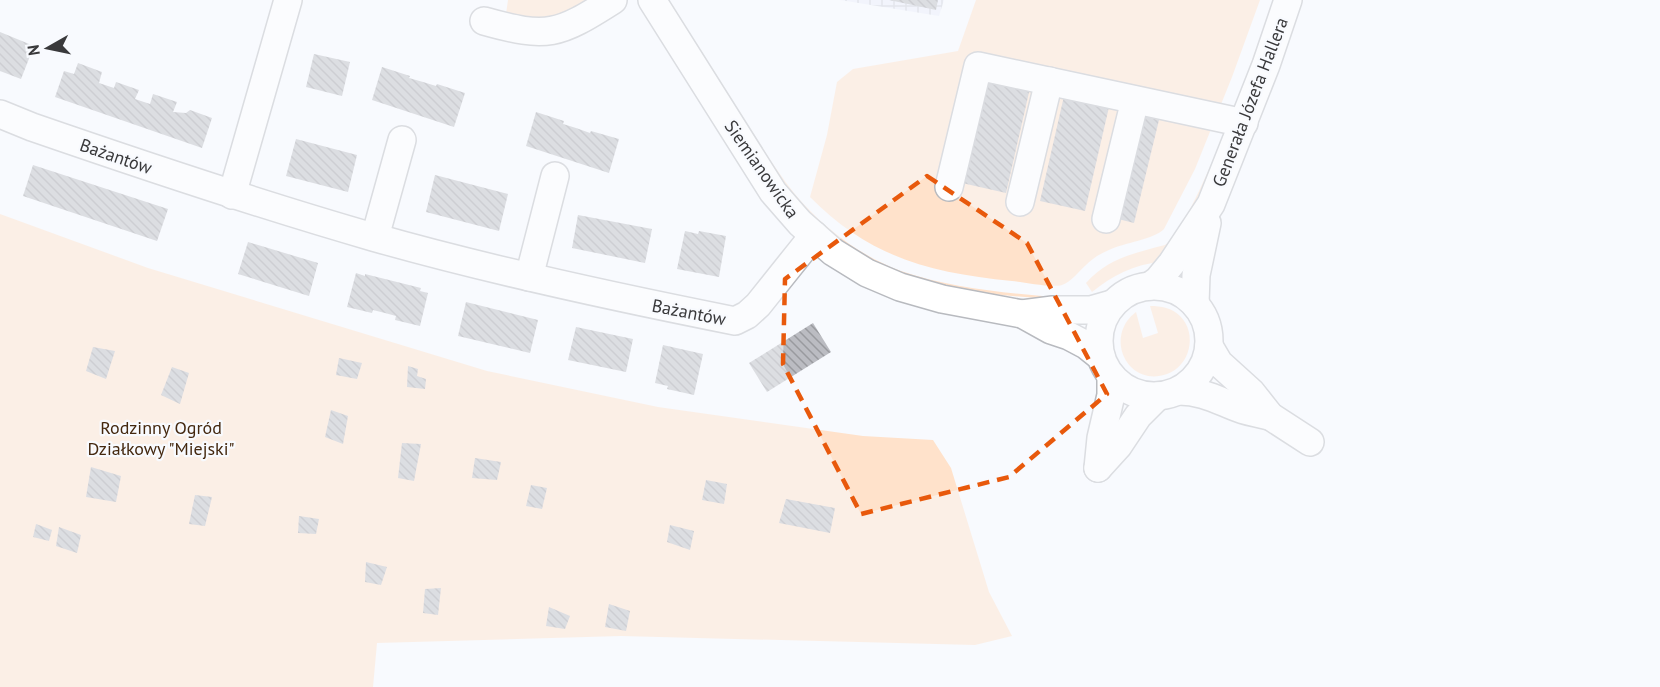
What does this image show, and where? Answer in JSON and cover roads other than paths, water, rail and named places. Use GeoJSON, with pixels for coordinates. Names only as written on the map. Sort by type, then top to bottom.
{"type":"FeatureCollection","features":[{"type":"Feature","properties":{"kind":"street"},"geometry":{"type":"LineString","coordinates":[[232,195],[288,0]]}},
{"type":"Feature","properties":{"kind":"street"},"geometry":{"type":"LineString","coordinates":[[484,21],[533,32],[553,31],[571,26],[613,0]]}},
{"type":"Feature","properties":{"kind":"street","name":"Siemianowicka"},"geometry":{"type":"LineString","coordinates":[[652,0],[766,182],[785,207],[833,252],[867,273],[900,287],[942,299],[1022,314],[1053,310],[1091,310],[1112,304]]}},
{"type":"Feature","properties":{"kind":"street","name":"Generała Józefa Hallera"},"geometry":{"type":"LineString","coordinates":[[1150,286],[1168,268],[1211,204],[1266,65],[1288,0]]}},
{"type":"Feature","properties":{"kind":"street"},"geometry":{"type":"LineString","coordinates":[[949,187],[978,66],[1244,123]]}},
{"type":"Feature","properties":{"kind":"street"},"geometry":{"type":"LineString","coordinates":[[1020,202],[1049,81]]}},
{"type":"Feature","properties":{"kind":"street"},"geometry":{"type":"LineString","coordinates":[[1106,219],[1135,100]]}},
{"type":"Feature","properties":{"kind":"street","name":"Bażantów"},"geometry":{"type":"LineString","coordinates":[[0,114],[32,128],[232,195],[375,237],[529,277],[735,321],[747,315],[758,305],[814,236]]}},
{"type":"Feature","properties":{"kind":"street"},"geometry":{"type":"LineString","coordinates":[[375,237],[402,140]]}},
{"type":"Feature","properties":{"kind":"street"},"geometry":{"type":"LineString","coordinates":[[529,277],[555,176]]}},
{"type":"Feature","properties":{"kind":"street","name":"Generała Józefa Hallera"},"geometry":{"type":"LineString","coordinates":[[1195,303],[1196,275],[1211,204]]}},
{"type":"Feature","properties":{"kind":"street"},"geometry":{"type":"LineString","coordinates":[[1150,286],[1174,289],[1195,303],[1208,327],[1209,345],[1207,357],[1197,377],[1138,416],[1118,446],[1098,468],[1101,438],[1111,395],[1106,366],[1099,347],[1100,329],[1112,304],[1130,291],[1150,286]]}},
{"type":"Feature","properties":{"kind":"street","name":"Siemianowicka"},"geometry":{"type":"LineString","coordinates":[[1022,314],[1086,345],[1106,366]]}},
{"type":"Feature","properties":{"kind":"street"},"geometry":{"type":"LineString","coordinates":[[1209,345],[1219,363],[1246,387],[1270,416],[1310,442]]}},
{"type":"Feature","properties":{"kind":"street"},"geometry":{"type":"LineString","coordinates":[[1106,366],[1121,386],[1145,396],[1193,391],[1239,409],[1270,416]]}},
{"type":"Feature","properties":{"kind":"park label","name":"Rodzinny Ogród Działkowy \"Miejski\""},"geometry":{"type":"Point","coordinates":[161,437]}}]}
